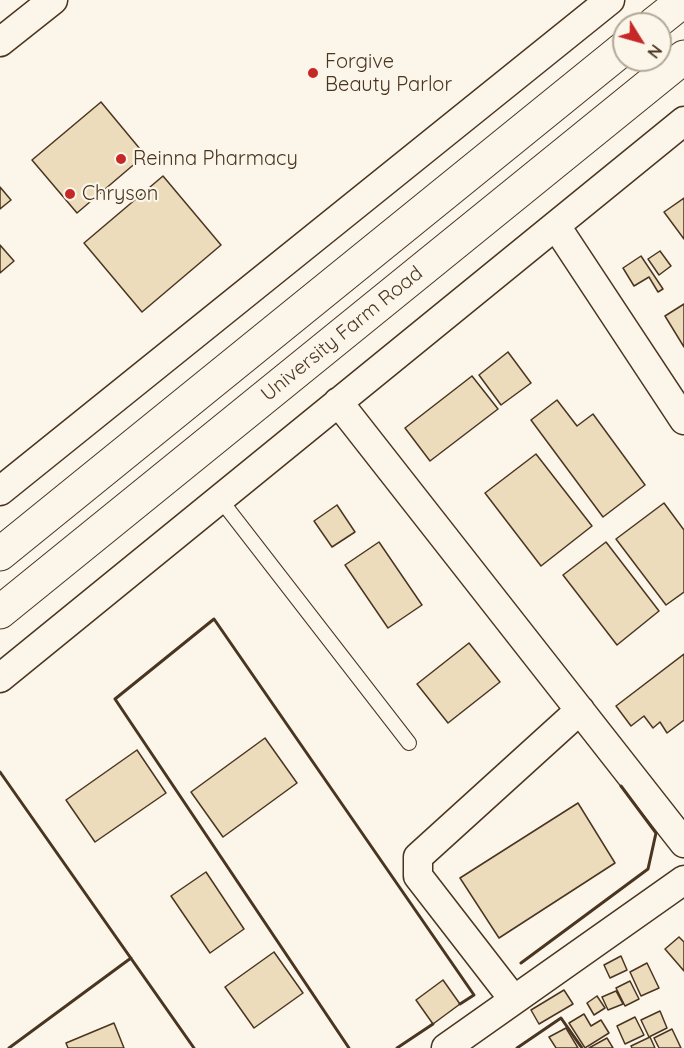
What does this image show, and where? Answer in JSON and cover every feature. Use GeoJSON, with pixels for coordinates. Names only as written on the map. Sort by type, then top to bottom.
{"type":"FeatureCollection","features":[{"type":"Feature","properties":{"kind":"street"},"geometry":{"type":"LineString","coordinates":[[0,42],[53,0]]}},
{"type":"Feature","properties":{"kind":"street"},"geometry":{"type":"LineString","coordinates":[[0,490],[610,0]]}},
{"type":"Feature","properties":{"kind":"street"},"geometry":{"type":"LineString","coordinates":[[669,12],[684,0]]}},
{"type":"Feature","properties":{"kind":"street","name":"University Farm Road"},"geometry":{"type":"LineString","coordinates":[[0,612],[684,57]]}},
{"type":"Feature","properties":{"kind":"street"},"geometry":{"type":"LineString","coordinates":[[0,554],[612,58]]}},
{"type":"Feature","properties":{"kind":"street"},"geometry":{"type":"LineString","coordinates":[[0,678],[684,121]]}},
{"type":"Feature","properties":{"kind":"street"},"geometry":{"type":"LineString","coordinates":[[556,226],[684,420]]}},
{"type":"Feature","properties":{"kind":"street"},"geometry":{"type":"LineString","coordinates":[[338,402],[684,843]]}},
{"type":"Feature","properties":{"kind":"street"},"geometry":{"type":"LineString","coordinates":[[514,1000],[418,876],[418,858],[580,710]]}},
{"type":"Feature","properties":{"kind":"street"},"geometry":{"type":"LineString","coordinates":[[446,1048],[684,880]]}},
{"type":"Feature","properties":{"kind":"lane"},"geometry":{"type":"LineString","coordinates":[[220,499],[410,743]]}},
{"type":"Feature","properties":{"kind":"building"},"geometry":{"type":"Polygon","coordinates":[[[101,102],[145,155],[77,213],[32,160],[101,102]]]}},
{"type":"Feature","properties":{"kind":"building"},"geometry":{"type":"Polygon","coordinates":[[[163,176],[221,245],[142,312],[84,243],[163,176]]]}},
{"type":"Feature","properties":{"kind":"building"},"geometry":{"type":"Polygon","coordinates":[[[0,187],[11,200],[0,209],[0,187]]]}},
{"type":"Feature","properties":{"kind":"building"},"geometry":{"type":"Polygon","coordinates":[[[684,198],[684,239],[664,212],[684,198]]]}},
{"type":"Feature","properties":{"kind":"building"},"geometry":{"type":"Polygon","coordinates":[[[0,245],[14,261],[0,273],[0,245]]]}},
{"type":"Feature","properties":{"kind":"building"},"geometry":{"type":"Polygon","coordinates":[[[660,251],[671,266],[659,275],[648,259],[660,251]]]}},
{"type":"Feature","properties":{"kind":"building"},"geometry":{"type":"Polygon","coordinates":[[[641,256],[663,289],[658,292],[649,277],[634,286],[623,268],[641,256]]]}},
{"type":"Feature","properties":{"kind":"building"},"geometry":{"type":"Polygon","coordinates":[[[684,304],[684,347],[665,316],[684,304]]]}},
{"type":"Feature","properties":{"kind":"building"},"geometry":{"type":"Polygon","coordinates":[[[508,352],[531,383],[501,405],[479,375],[508,352]]]}},
{"type":"Feature","properties":{"kind":"building"},"geometry":{"type":"Polygon","coordinates":[[[472,376],[498,409],[430,461],[405,428],[472,376]]]}},
{"type":"Feature","properties":{"kind":"building"},"geometry":{"type":"Polygon","coordinates":[[[557,400],[577,426],[593,414],[645,485],[603,517],[531,420],[557,400]]]}},
{"type":"Feature","properties":{"kind":"building"},"geometry":{"type":"Polygon","coordinates":[[[536,454],[592,526],[541,566],[485,493],[536,454]]]}},
{"type":"Feature","properties":{"kind":"building"},"geometry":{"type":"Polygon","coordinates":[[[664,503],[684,530],[684,592],[666,605],[616,539],[664,503]]]}},
{"type":"Feature","properties":{"kind":"building"},"geometry":{"type":"Polygon","coordinates":[[[337,505],[355,532],[332,547],[314,521],[337,505]]]}},
{"type":"Feature","properties":{"kind":"building"},"geometry":{"type":"Polygon","coordinates":[[[379,542],[422,605],[388,628],[345,565],[379,542]]]}},
{"type":"Feature","properties":{"kind":"building"},"geometry":{"type":"Polygon","coordinates":[[[606,542],[659,611],[617,645],[563,575],[606,542]]]}},
{"type":"Feature","properties":{"kind":"building"},"geometry":{"type":"Polygon","coordinates":[[[469,643],[500,682],[448,723],[417,684],[469,643]]]}},
{"type":"Feature","properties":{"kind":"building"},"geometry":{"type":"Polygon","coordinates":[[[684,654],[684,720],[667,733],[660,722],[653,728],[644,716],[631,726],[616,706],[684,654]]]}},
{"type":"Feature","properties":{"kind":"building"},"geometry":{"type":"Polygon","coordinates":[[[265,738],[297,783],[223,837],[191,792],[265,738]]]}},
{"type":"Feature","properties":{"kind":"building"},"geometry":{"type":"Polygon","coordinates":[[[137,750],[166,793],[95,842],[66,800],[137,750]]]}},
{"type":"Feature","properties":{"kind":"building"},"geometry":{"type":"Polygon","coordinates":[[[578,803],[615,863],[499,938],[460,878],[578,803]]]}},
{"type":"Feature","properties":{"kind":"building"},"geometry":{"type":"Polygon","coordinates":[[[206,872],[244,929],[210,953],[171,896],[206,872]]]}},
{"type":"Feature","properties":{"kind":"building"},"geometry":{"type":"Polygon","coordinates":[[[679,937],[684,942],[684,971],[665,949],[679,937]]]}},
{"type":"Feature","properties":{"kind":"building"},"geometry":{"type":"Polygon","coordinates":[[[274,952],[303,993],[254,1028],[225,987],[274,952]]]}},
{"type":"Feature","properties":{"kind":"building"},"geometry":{"type":"Polygon","coordinates":[[[621,956],[627,970],[610,978],[604,965],[621,956]]]}},
{"type":"Feature","properties":{"kind":"building"},"geometry":{"type":"Polygon","coordinates":[[[647,963],[659,988],[641,996],[630,972],[647,963]]]}},
{"type":"Feature","properties":{"kind":"building"},"geometry":{"type":"Polygon","coordinates":[[[443,980],[460,1004],[433,1024],[416,1000],[443,980]]]}},
{"type":"Feature","properties":{"kind":"building"},"geometry":{"type":"Polygon","coordinates":[[[630,981],[639,999],[625,1006],[616,988],[630,981]]]}},
{"type":"Feature","properties":{"kind":"building"},"geometry":{"type":"Polygon","coordinates":[[[564,990],[573,1004],[539,1024],[531,1010],[564,990]]]}},
{"type":"Feature","properties":{"kind":"building"},"geometry":{"type":"Polygon","coordinates":[[[616,991],[623,1004],[608,1010],[602,997],[616,991]]]}},
{"type":"Feature","properties":{"kind":"building"},"geometry":{"type":"Polygon","coordinates":[[[597,996],[605,1008],[594,1015],[587,1003],[597,996]]]}},
{"type":"Feature","properties":{"kind":"building"},"geometry":{"type":"Polygon","coordinates":[[[660,1011],[667,1028],[649,1037],[641,1020],[660,1011]]]}},
{"type":"Feature","properties":{"kind":"building"},"geometry":{"type":"Polygon","coordinates":[[[584,1014],[591,1026],[601,1020],[609,1033],[585,1048],[569,1023],[584,1014]]]}},
{"type":"Feature","properties":{"kind":"building"},"geometry":{"type":"Polygon","coordinates":[[[635,1017],[644,1035],[625,1044],[617,1026],[635,1017]]]}},
{"type":"Feature","properties":{"kind":"building"},"geometry":{"type":"Polygon","coordinates":[[[114,1023],[124,1048],[68,1048],[66,1043],[114,1023]]]}},
{"type":"Feature","properties":{"kind":"building"},"geometry":{"type":"Polygon","coordinates":[[[566,1028],[578,1048],[556,1048],[549,1037],[566,1028]]]}},
{"type":"Feature","properties":{"kind":"building"},"geometry":{"type":"Polygon","coordinates":[[[672,1029],[681,1048],[659,1048],[654,1038],[672,1029]]]}},
{"type":"Feature","properties":{"kind":"building"},"geometry":{"type":"Polygon","coordinates":[[[650,1037],[655,1048],[632,1048],[631,1046],[650,1037]]]}},
{"type":"Feature","properties":{"kind":"building"},"geometry":{"type":"Polygon","coordinates":[[[607,1038],[613,1048],[589,1048],[607,1038]]]}},
{"type":"Feature","properties":{"kind":"wall"},"geometry":{"type":"LineString","coordinates":[[349,1048],[115,699],[214,619],[474,995],[460,1004]]}},
{"type":"Feature","properties":{"kind":"wall"},"geometry":{"type":"LineString","coordinates":[[0,772],[194,1048]]}},
{"type":"Feature","properties":{"kind":"wall"},"geometry":{"type":"LineString","coordinates":[[521,963],[648,869],[656,833],[621,786]]}},
{"type":"Feature","properties":{"kind":"wall"},"geometry":{"type":"LineString","coordinates":[[9,1048],[131,958]]}},
{"type":"Feature","properties":{"kind":"wall"},"geometry":{"type":"LineString","coordinates":[[517,1048],[561,1018],[582,1048]]}},
{"type":"Feature","properties":{"kind":"wall"},"geometry":{"type":"LineString","coordinates":[[397,1048],[433,1024]]}},
{"type":"Feature","properties":{"kind":"place","name":"Forgive Beauty Parlor"},"geometry":{"type":"Point","coordinates":[313,73]}},
{"type":"Feature","properties":{"kind":"place","name":"Reinna Pharmacy"},"geometry":{"type":"Point","coordinates":[121,159]}},
{"type":"Feature","properties":{"kind":"place","name":"Chryson"},"geometry":{"type":"Point","coordinates":[70,194]}}]}
